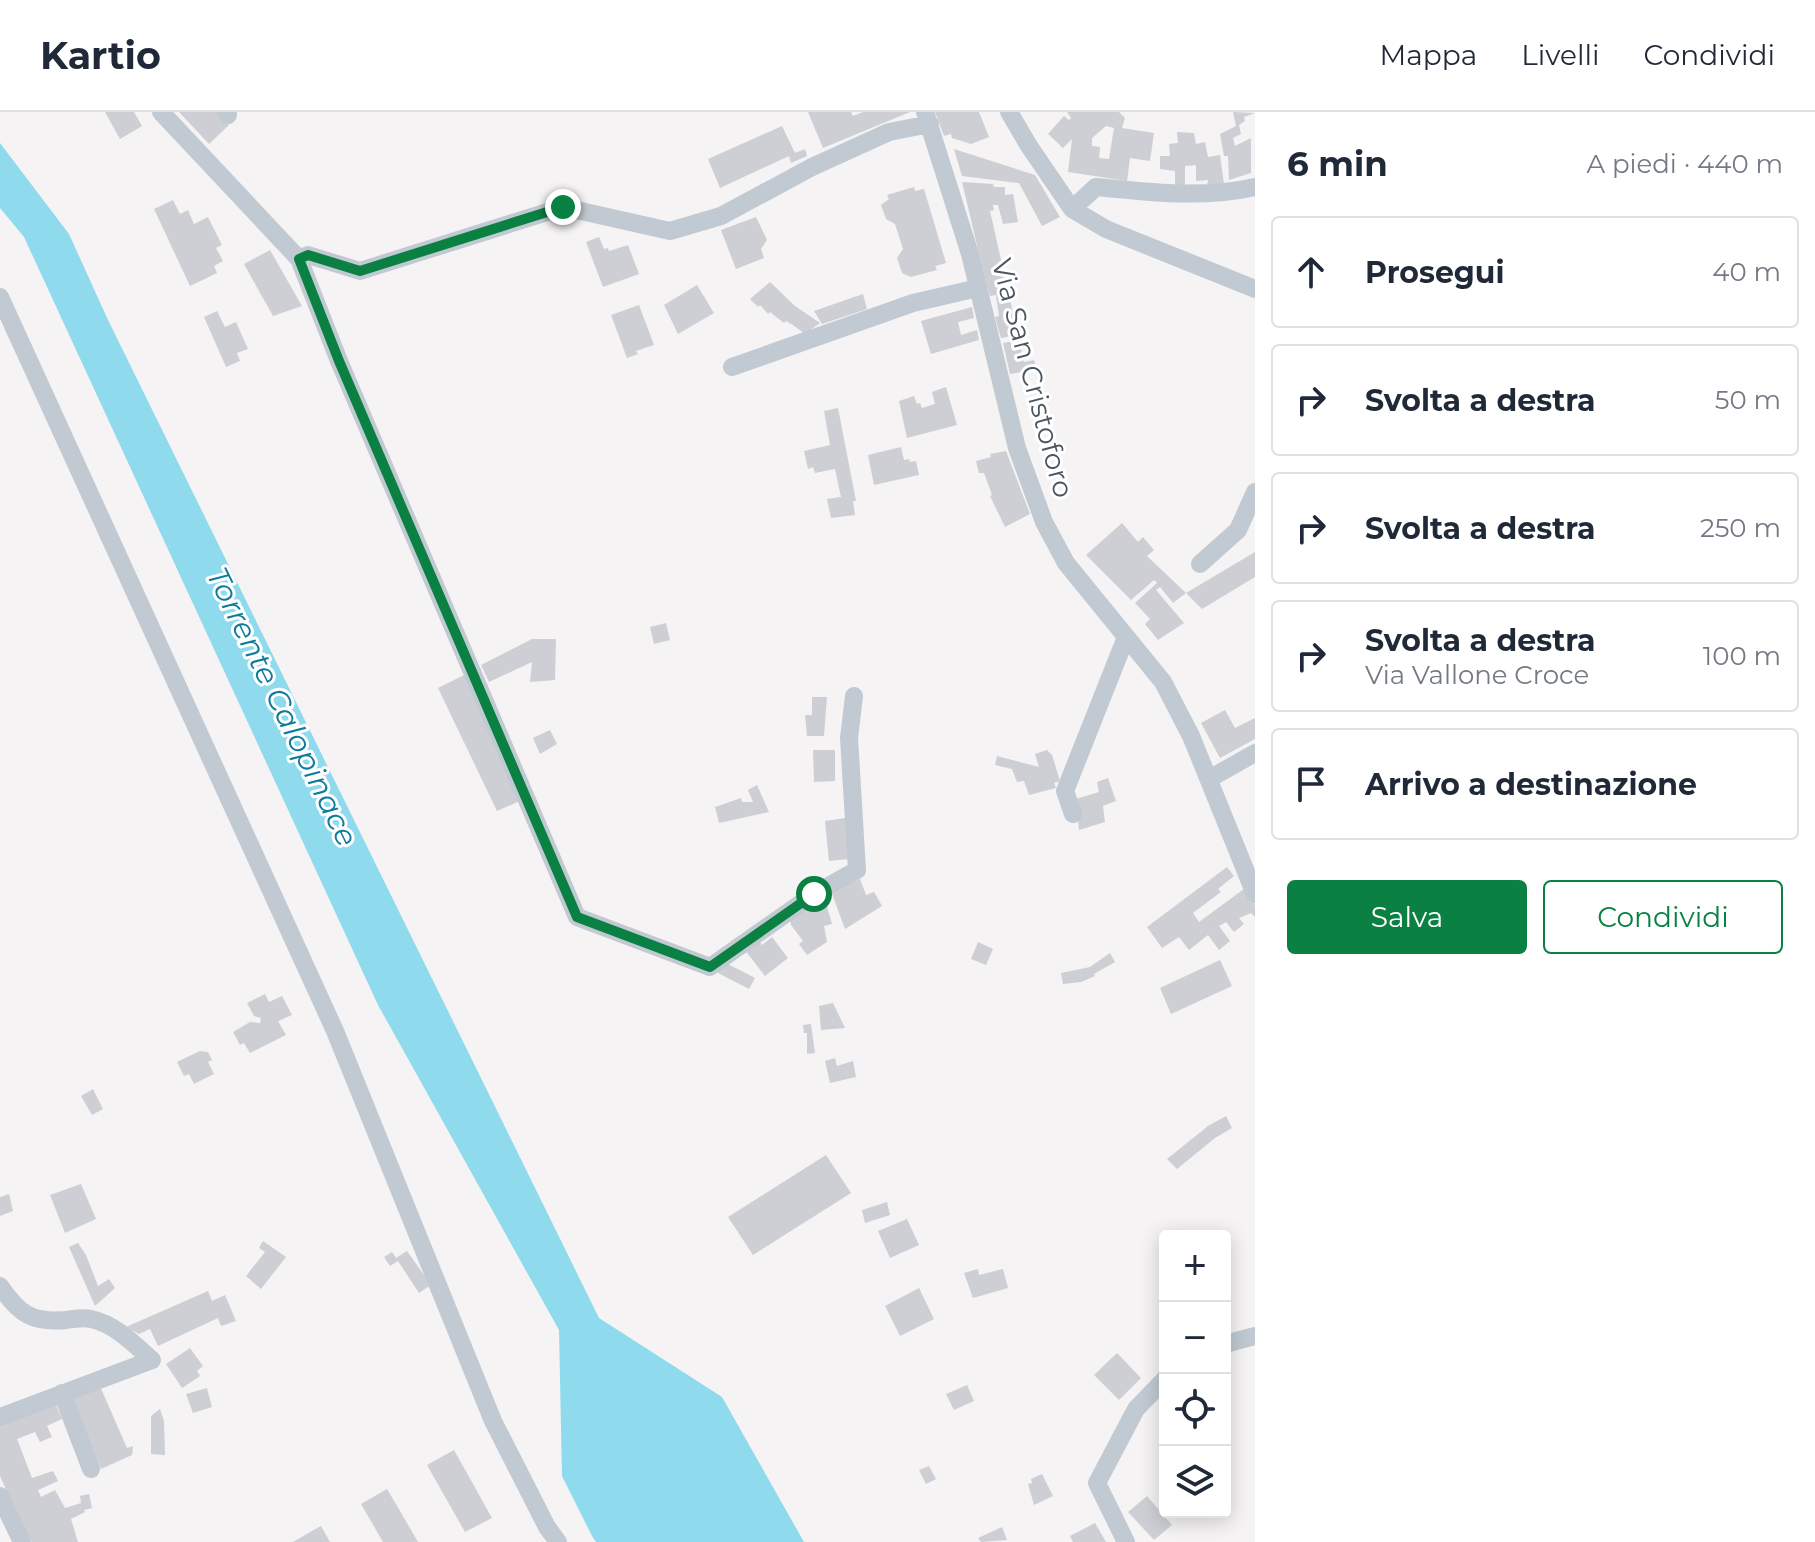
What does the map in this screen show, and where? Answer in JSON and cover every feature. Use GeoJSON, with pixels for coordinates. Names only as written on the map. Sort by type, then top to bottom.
{"type":"FeatureCollection","features":[{"type":"Feature","properties":{"kind":"street"},"geometry":{"type":"LineString","coordinates":[[161,112],[299,259],[339,361],[577,917],[710,967],[814,894],[857,870],[849,738],[854,696]]}},
{"type":"Feature","properties":{"kind":"street"},"geometry":{"type":"LineString","coordinates":[[1009,112],[1072,209],[1106,229],[1255,289]]}},
{"type":"Feature","properties":{"kind":"street"},"geometry":{"type":"LineString","coordinates":[[299,259],[308,255],[360,271],[563,207],[670,231],[721,216],[812,167],[927,118]]}},
{"type":"Feature","properties":{"kind":"street","name":"Via San Cristoforo"},"geometry":{"type":"LineString","coordinates":[[927,118],[978,288],[1017,448],[1044,522],[1066,563],[1163,682],[1191,736],[1255,894]]}},
{"type":"Feature","properties":{"kind":"street"},"geometry":{"type":"LineString","coordinates":[[1072,209],[1096,187],[1175,194],[1229,193],[1255,187]]}},
{"type":"Feature","properties":{"kind":"street"},"geometry":{"type":"LineString","coordinates":[[732,367],[913,303],[978,288]]}},
{"type":"Feature","properties":{"kind":"street"},"geometry":{"type":"LineString","coordinates":[[0,297],[335,1031],[493,1421],[547,1527],[558,1542]]}},
{"type":"Feature","properties":{"kind":"street"},"geometry":{"type":"LineString","coordinates":[[1200,564],[1238,530],[1255,492]]}},
{"type":"Feature","properties":{"kind":"street"},"geometry":{"type":"LineString","coordinates":[[1073,814],[1065,791],[1126,637]]}},
{"type":"Feature","properties":{"kind":"street"},"geometry":{"type":"LineString","coordinates":[[1209,779],[1255,753]]}},
{"type":"Feature","properties":{"kind":"street"},"geometry":{"type":"LineString","coordinates":[[0,1286],[12,1304],[27,1316],[45,1322],[89,1318],[115,1329],[152,1360],[0,1417]]}},
{"type":"Feature","properties":{"kind":"street"},"geometry":{"type":"LineString","coordinates":[[1231,1342],[1255,1336]]}},
{"type":"Feature","properties":{"kind":"street"},"geometry":{"type":"LineString","coordinates":[[1126,1542],[1097,1483],[1136,1409],[1159,1385]]}},
{"type":"Feature","properties":{"kind":"street"},"geometry":{"type":"LineString","coordinates":[[62,1393],[91,1469]]}},
{"type":"Feature","properties":{"kind":"street"},"geometry":{"type":"LineString","coordinates":[[0,1496],[22,1542]]}},
{"type":"Feature","properties":{"kind":"water","name":"Torrente Calopinace"},"geometry":{"type":"Polygon","coordinates":[[[0,143],[69,234],[108,320],[599,1318],[722,1397],[804,1542],[596,1542],[592,1536],[562,1476],[559,1330],[378,1005],[24,237],[0,208],[0,143]]]}},
{"type":"Feature","properties":{"kind":"building"},"geometry":{"type":"Polygon","coordinates":[[[105,112],[134,112],[142,126],[120,139],[105,112]]]}},
{"type":"Feature","properties":{"kind":"building"},"geometry":{"type":"Polygon","coordinates":[[[179,112],[217,112],[229,125],[209,144],[179,112]]]}},
{"type":"Feature","properties":{"kind":"building"},"geometry":{"type":"Polygon","coordinates":[[[808,112],[851,112],[853,116],[863,112],[910,112],[823,148],[808,112]]]}},
{"type":"Feature","properties":{"kind":"building"},"geometry":{"type":"Polygon","coordinates":[[[935,112],[979,112],[989,137],[971,144],[952,138],[951,134],[944,136],[935,112]]]}},
{"type":"Feature","properties":{"kind":"building"},"geometry":{"type":"Polygon","coordinates":[[[1067,112],[1119,112],[1125,118],[1122,128],[1154,133],[1150,161],[1130,158],[1127,181],[1068,172],[1072,139],[1063,148],[1048,134],[1064,116],[1069,120],[1071,118],[1067,112]],[[1106,126],[1092,138],[1092,146],[1100,147],[1099,158],[1109,159],[1114,128],[1106,126]]]}},
{"type":"Feature","properties":{"kind":"building"},"geometry":{"type":"Polygon","coordinates":[[[1233,112],[1255,113],[1244,117],[1245,121],[1239,125],[1241,134],[1233,138],[1235,146],[1251,138],[1251,173],[1229,180],[1228,156],[1224,156],[1220,134],[1236,126],[1233,112]]]}},
{"type":"Feature","properties":{"kind":"building"},"geometry":{"type":"Polygon","coordinates":[[[782,126],[795,153],[805,149],[807,156],[791,163],[789,156],[720,188],[708,159],[782,126]]]}},
{"type":"Feature","properties":{"kind":"building"},"geometry":{"type":"Polygon","coordinates":[[[1177,132],[1194,133],[1196,144],[1205,142],[1208,157],[1220,155],[1224,184],[1207,185],[1208,180],[1196,181],[1196,165],[1185,166],[1185,187],[1175,187],[1175,171],[1160,169],[1160,156],[1170,156],[1169,144],[1178,143],[1177,132]]]}},
{"type":"Feature","properties":{"kind":"building"},"geometry":{"type":"Polygon","coordinates":[[[954,149],[1035,175],[1060,217],[1042,226],[1019,183],[962,176],[954,149]]]}},
{"type":"Feature","properties":{"kind":"building"},"geometry":{"type":"Polygon","coordinates":[[[962,182],[993,184],[994,187],[1005,187],[1005,195],[1013,194],[1018,222],[1003,224],[998,205],[993,205],[994,210],[990,211],[1018,335],[1001,338],[995,317],[999,316],[996,295],[990,296],[987,287],[962,182]]]}},
{"type":"Feature","properties":{"kind":"building"},"geometry":{"type":"Polygon","coordinates":[[[914,187],[915,191],[924,189],[946,263],[935,266],[937,270],[911,277],[902,273],[897,258],[903,249],[895,224],[886,219],[881,205],[889,199],[887,195],[914,187]]]}},
{"type":"Feature","properties":{"kind":"building"},"geometry":{"type":"Polygon","coordinates":[[[173,200],[180,214],[188,210],[194,224],[208,217],[222,245],[216,248],[223,261],[214,266],[217,273],[190,286],[154,209],[173,200]]]}},
{"type":"Feature","properties":{"kind":"building"},"geometry":{"type":"Polygon","coordinates":[[[756,217],[767,240],[761,249],[764,258],[736,269],[721,230],[756,217]]]}},
{"type":"Feature","properties":{"kind":"building"},"geometry":{"type":"Polygon","coordinates":[[[599,237],[604,249],[608,248],[609,251],[628,245],[639,274],[603,287],[586,242],[599,237]]]}},
{"type":"Feature","properties":{"kind":"building"},"geometry":{"type":"Polygon","coordinates":[[[270,250],[302,306],[273,316],[244,264],[270,250]]]}},
{"type":"Feature","properties":{"kind":"building"},"geometry":{"type":"Polygon","coordinates":[[[770,282],[795,306],[820,323],[805,334],[770,312],[768,314],[760,305],[758,307],[750,299],[770,282]]]}},
{"type":"Feature","properties":{"kind":"building"},"geometry":{"type":"Polygon","coordinates":[[[697,285],[714,313],[678,334],[664,305],[697,285]]]}},
{"type":"Feature","properties":{"kind":"building"},"geometry":{"type":"Polygon","coordinates":[[[863,294],[867,309],[822,324],[814,311],[863,294]]]}},
{"type":"Feature","properties":{"kind":"building"},"geometry":{"type":"Polygon","coordinates":[[[639,305],[654,345],[636,351],[638,354],[627,358],[611,315],[639,305]]]}},
{"type":"Feature","properties":{"kind":"building"},"geometry":{"type":"Polygon","coordinates":[[[972,307],[974,318],[958,322],[961,335],[977,330],[979,340],[931,354],[921,321],[972,307]]]}},
{"type":"Feature","properties":{"kind":"building"},"geometry":{"type":"Polygon","coordinates":[[[217,311],[225,327],[236,322],[248,349],[237,353],[240,361],[226,367],[204,317],[217,311]]]}},
{"type":"Feature","properties":{"kind":"building"},"geometry":{"type":"Polygon","coordinates":[[[1019,340],[1024,362],[1034,360],[1037,369],[1010,374],[1003,343],[1019,340]]]}},
{"type":"Feature","properties":{"kind":"building"},"geometry":{"type":"Polygon","coordinates":[[[946,387],[957,425],[907,438],[899,401],[914,396],[922,408],[935,404],[932,392],[946,387]]]}},
{"type":"Feature","properties":{"kind":"building"},"geometry":{"type":"Polygon","coordinates":[[[838,408],[856,501],[853,501],[855,515],[831,518],[827,499],[841,497],[835,469],[815,473],[813,467],[808,469],[804,451],[830,445],[824,411],[838,408]]]}},
{"type":"Feature","properties":{"kind":"building"},"geometry":{"type":"Polygon","coordinates":[[[901,447],[904,460],[916,461],[919,475],[874,485],[868,455],[901,447]]]}},
{"type":"Feature","properties":{"kind":"building"},"geometry":{"type":"Polygon","coordinates":[[[1006,451],[1030,514],[1005,527],[990,496],[984,473],[979,473],[976,461],[1006,451]]]}},
{"type":"Feature","properties":{"kind":"building"},"geometry":{"type":"Polygon","coordinates":[[[1122,523],[1138,542],[1143,537],[1154,550],[1147,556],[1186,593],[1173,603],[1160,587],[1156,590],[1184,623],[1158,640],[1145,624],[1150,619],[1135,603],[1157,583],[1154,580],[1131,600],[1086,555],[1122,523]]]}},
{"type":"Feature","properties":{"kind":"building"},"geometry":{"type":"Polygon","coordinates":[[[1255,552],[1255,577],[1202,609],[1186,593],[1255,552]]]}},
{"type":"Feature","properties":{"kind":"building"},"geometry":{"type":"Polygon","coordinates":[[[666,623],[670,640],[654,644],[650,627],[666,623]]]}},
{"type":"Feature","properties":{"kind":"building"},"geometry":{"type":"Polygon","coordinates":[[[532,639],[556,639],[555,680],[530,682],[532,662],[489,682],[481,665],[532,639]]]}},
{"type":"Feature","properties":{"kind":"building"},"geometry":{"type":"Polygon","coordinates":[[[464,675],[522,800],[497,811],[438,688],[464,675]]]}},
{"type":"Feature","properties":{"kind":"building"},"geometry":{"type":"Polygon","coordinates":[[[812,697],[827,697],[824,736],[807,736],[805,715],[812,715],[812,697]]]}},
{"type":"Feature","properties":{"kind":"building"},"geometry":{"type":"Polygon","coordinates":[[[1225,710],[1235,728],[1255,718],[1255,739],[1220,758],[1201,723],[1225,710]]]}},
{"type":"Feature","properties":{"kind":"building"},"geometry":{"type":"Polygon","coordinates":[[[550,730],[557,744],[540,754],[533,738],[550,730]]]}},
{"type":"Feature","properties":{"kind":"building"},"geometry":{"type":"Polygon","coordinates":[[[813,750],[835,750],[835,781],[814,782],[813,750]]]}},
{"type":"Feature","properties":{"kind":"building"},"geometry":{"type":"Polygon","coordinates":[[[1047,750],[1052,755],[1060,781],[1054,783],[1056,788],[1029,795],[1024,781],[1017,782],[1012,769],[995,765],[997,756],[1039,767],[1035,754],[1047,750]]]}},
{"type":"Feature","properties":{"kind":"building"},"geometry":{"type":"Polygon","coordinates":[[[1108,778],[1116,801],[1103,806],[1105,822],[1079,830],[1076,799],[1099,792],[1097,782],[1108,778]]]}},
{"type":"Feature","properties":{"kind":"building"},"geometry":{"type":"Polygon","coordinates":[[[757,785],[769,812],[719,823],[715,807],[741,798],[742,802],[753,802],[748,790],[757,785]]]}},
{"type":"Feature","properties":{"kind":"building"},"geometry":{"type":"Polygon","coordinates":[[[845,818],[849,859],[829,861],[825,821],[845,818]]]}},
{"type":"Feature","properties":{"kind":"building"},"geometry":{"type":"Polygon","coordinates":[[[1227,867],[1234,876],[1218,889],[1221,892],[1193,913],[1199,922],[1248,886],[1255,906],[1255,917],[1251,913],[1239,918],[1244,924],[1234,932],[1226,922],[1219,926],[1230,941],[1219,950],[1208,935],[1189,950],[1179,937],[1162,948],[1147,927],[1227,867]]]}},
{"type":"Feature","properties":{"kind":"building"},"geometry":{"type":"Polygon","coordinates":[[[860,879],[866,895],[874,892],[882,906],[845,929],[831,891],[860,879]]]}},
{"type":"Feature","properties":{"kind":"building"},"geometry":{"type":"Polygon","coordinates":[[[826,903],[832,924],[824,926],[827,942],[807,955],[799,944],[803,941],[791,925],[789,912],[826,903]]]}},
{"type":"Feature","properties":{"kind":"building"},"geometry":{"type":"Polygon","coordinates":[[[772,937],[788,958],[765,976],[744,949],[757,938],[762,945],[772,937]]]}},
{"type":"Feature","properties":{"kind":"building"},"geometry":{"type":"Polygon","coordinates":[[[978,942],[993,949],[986,965],[971,959],[978,942]]]}},
{"type":"Feature","properties":{"kind":"building"},"geometry":{"type":"Polygon","coordinates":[[[1110,953],[1115,962],[1095,976],[1081,982],[1063,984],[1061,973],[1090,967],[1110,953]]]}},
{"type":"Feature","properties":{"kind":"building"},"geometry":{"type":"Polygon","coordinates":[[[1220,960],[1232,986],[1171,1014],[1160,988],[1220,960]]]}},
{"type":"Feature","properties":{"kind":"building"},"geometry":{"type":"Polygon","coordinates":[[[724,962],[755,978],[749,989],[718,973],[724,962]]]}},
{"type":"Feature","properties":{"kind":"building"},"geometry":{"type":"Polygon","coordinates":[[[265,994],[269,1002],[282,996],[292,1015],[278,1021],[286,1035],[250,1053],[244,1043],[240,1045],[233,1032],[250,1022],[260,1023],[261,1018],[254,1016],[247,1003],[265,994]]]}},
{"type":"Feature","properties":{"kind":"building"},"geometry":{"type":"Polygon","coordinates":[[[833,1003],[845,1028],[821,1030],[819,1006],[833,1003]]]}},
{"type":"Feature","properties":{"kind":"building"},"geometry":{"type":"Polygon","coordinates":[[[811,1024],[815,1053],[807,1054],[807,1033],[804,1033],[803,1025],[811,1024]]]}},
{"type":"Feature","properties":{"kind":"building"},"geometry":{"type":"Polygon","coordinates":[[[200,1051],[208,1052],[212,1060],[208,1062],[214,1074],[194,1084],[189,1074],[184,1076],[177,1062],[200,1051]]]}},
{"type":"Feature","properties":{"kind":"building"},"geometry":{"type":"Polygon","coordinates":[[[835,1058],[837,1066],[853,1061],[856,1077],[830,1083],[825,1061],[835,1058]]]}},
{"type":"Feature","properties":{"kind":"building"},"geometry":{"type":"Polygon","coordinates":[[[93,1089],[103,1109],[92,1115],[81,1096],[93,1089]]]}},
{"type":"Feature","properties":{"kind":"building"},"geometry":{"type":"Polygon","coordinates":[[[1226,1116],[1232,1128],[1177,1169],[1167,1159],[1208,1126],[1226,1116]]]}},
{"type":"Feature","properties":{"kind":"building"},"geometry":{"type":"Polygon","coordinates":[[[826,1155],[851,1193],[753,1255],[728,1217],[826,1155]]]}},
{"type":"Feature","properties":{"kind":"building"},"geometry":{"type":"Polygon","coordinates":[[[81,1184],[96,1219],[65,1233],[50,1195],[81,1184]]]}},
{"type":"Feature","properties":{"kind":"building"},"geometry":{"type":"Polygon","coordinates":[[[9,1194],[13,1211],[0,1216],[0,1197],[9,1194]]]}},
{"type":"Feature","properties":{"kind":"building"},"geometry":{"type":"Polygon","coordinates":[[[887,1202],[890,1215],[865,1223],[862,1210],[887,1202]]]}},
{"type":"Feature","properties":{"kind":"building"},"geometry":{"type":"Polygon","coordinates":[[[907,1219],[919,1245],[890,1258],[878,1231],[907,1219]]]}},
{"type":"Feature","properties":{"kind":"building"},"geometry":{"type":"Polygon","coordinates":[[[263,1241],[286,1257],[261,1289],[246,1276],[265,1252],[259,1248],[263,1241]]]}},
{"type":"Feature","properties":{"kind":"building"},"geometry":{"type":"Polygon","coordinates":[[[78,1243],[98,1286],[109,1279],[115,1288],[95,1306],[69,1247],[78,1243]]]}},
{"type":"Feature","properties":{"kind":"building"},"geometry":{"type":"Polygon","coordinates":[[[407,1251],[431,1285],[419,1293],[398,1261],[390,1266],[384,1257],[392,1252],[396,1258],[407,1251]]]}},
{"type":"Feature","properties":{"kind":"building"},"geometry":{"type":"Polygon","coordinates":[[[978,1269],[979,1275],[1003,1269],[1008,1288],[973,1298],[964,1273],[978,1269]]]}},
{"type":"Feature","properties":{"kind":"building"},"geometry":{"type":"Polygon","coordinates":[[[919,1288],[934,1319],[900,1336],[885,1306],[919,1288]]]}},
{"type":"Feature","properties":{"kind":"building"},"geometry":{"type":"Polygon","coordinates":[[[208,1291],[212,1301],[225,1295],[236,1321],[221,1326],[218,1318],[158,1346],[150,1329],[139,1334],[126,1327],[208,1291]]]}},
{"type":"Feature","properties":{"kind":"building"},"geometry":{"type":"Polygon","coordinates":[[[190,1348],[203,1366],[197,1371],[200,1376],[182,1388],[166,1364],[190,1348]]]}},
{"type":"Feature","properties":{"kind":"building"},"geometry":{"type":"Polygon","coordinates":[[[1117,1353],[1141,1378],[1119,1400],[1094,1375],[1117,1353]]]}},
{"type":"Feature","properties":{"kind":"building"},"geometry":{"type":"Polygon","coordinates":[[[99,1384],[127,1448],[133,1446],[132,1455],[101,1469],[70,1396],[99,1384]]]}},
{"type":"Feature","properties":{"kind":"building"},"geometry":{"type":"Polygon","coordinates":[[[967,1385],[974,1401],[954,1410],[946,1394],[967,1385]]]}},
{"type":"Feature","properties":{"kind":"building"},"geometry":{"type":"Polygon","coordinates":[[[207,1388],[212,1407],[193,1413],[186,1394],[207,1388]]]}},
{"type":"Feature","properties":{"kind":"building"},"geometry":{"type":"Polygon","coordinates":[[[53,1398],[62,1419],[47,1426],[52,1437],[40,1442],[35,1432],[17,1439],[32,1478],[53,1471],[58,1481],[38,1490],[41,1497],[55,1490],[65,1508],[81,1503],[80,1496],[89,1494],[92,1508],[71,1519],[78,1542],[32,1542],[28,1539],[0,1476],[0,1419],[53,1398]]]}},
{"type":"Feature","properties":{"kind":"building"},"geometry":{"type":"Polygon","coordinates":[[[160,1409],[164,1421],[165,1455],[151,1454],[151,1416],[160,1409]]]}},
{"type":"Feature","properties":{"kind":"building"},"geometry":{"type":"Polygon","coordinates":[[[454,1450],[492,1518],[465,1532],[427,1465],[454,1450]]]}},
{"type":"Feature","properties":{"kind":"building"},"geometry":{"type":"Polygon","coordinates":[[[929,1466],[936,1479],[926,1484],[919,1470],[929,1466]]]}},
{"type":"Feature","properties":{"kind":"building"},"geometry":{"type":"Polygon","coordinates":[[[1042,1474],[1053,1496],[1034,1505],[1028,1484],[1042,1474]]]}},
{"type":"Feature","properties":{"kind":"building"},"geometry":{"type":"Polygon","coordinates":[[[387,1489],[418,1542],[383,1542],[361,1504],[387,1489]]]}},
{"type":"Feature","properties":{"kind":"building"},"geometry":{"type":"Polygon","coordinates":[[[1147,1496],[1159,1510],[1159,1518],[1166,1518],[1172,1525],[1154,1540],[1128,1512],[1147,1496]]]}},
{"type":"Feature","properties":{"kind":"building"},"geometry":{"type":"Polygon","coordinates":[[[1095,1523],[1106,1542],[1073,1542],[1070,1536],[1095,1523]]]}},
{"type":"Feature","properties":{"kind":"building"},"geometry":{"type":"Polygon","coordinates":[[[321,1526],[330,1542],[293,1542],[312,1531],[321,1526]]]}},
{"type":"Feature","properties":{"kind":"building"},"geometry":{"type":"Polygon","coordinates":[[[1002,1527],[1007,1540],[981,1542],[978,1538],[1002,1527]]]}},
{"type":"Feature","properties":{"kind":"route"},"geometry":{"type":"LineString","coordinates":[[563,207],[360,271],[308,255],[299,259],[339,361],[577,917],[710,967],[814,894]]}}]}
